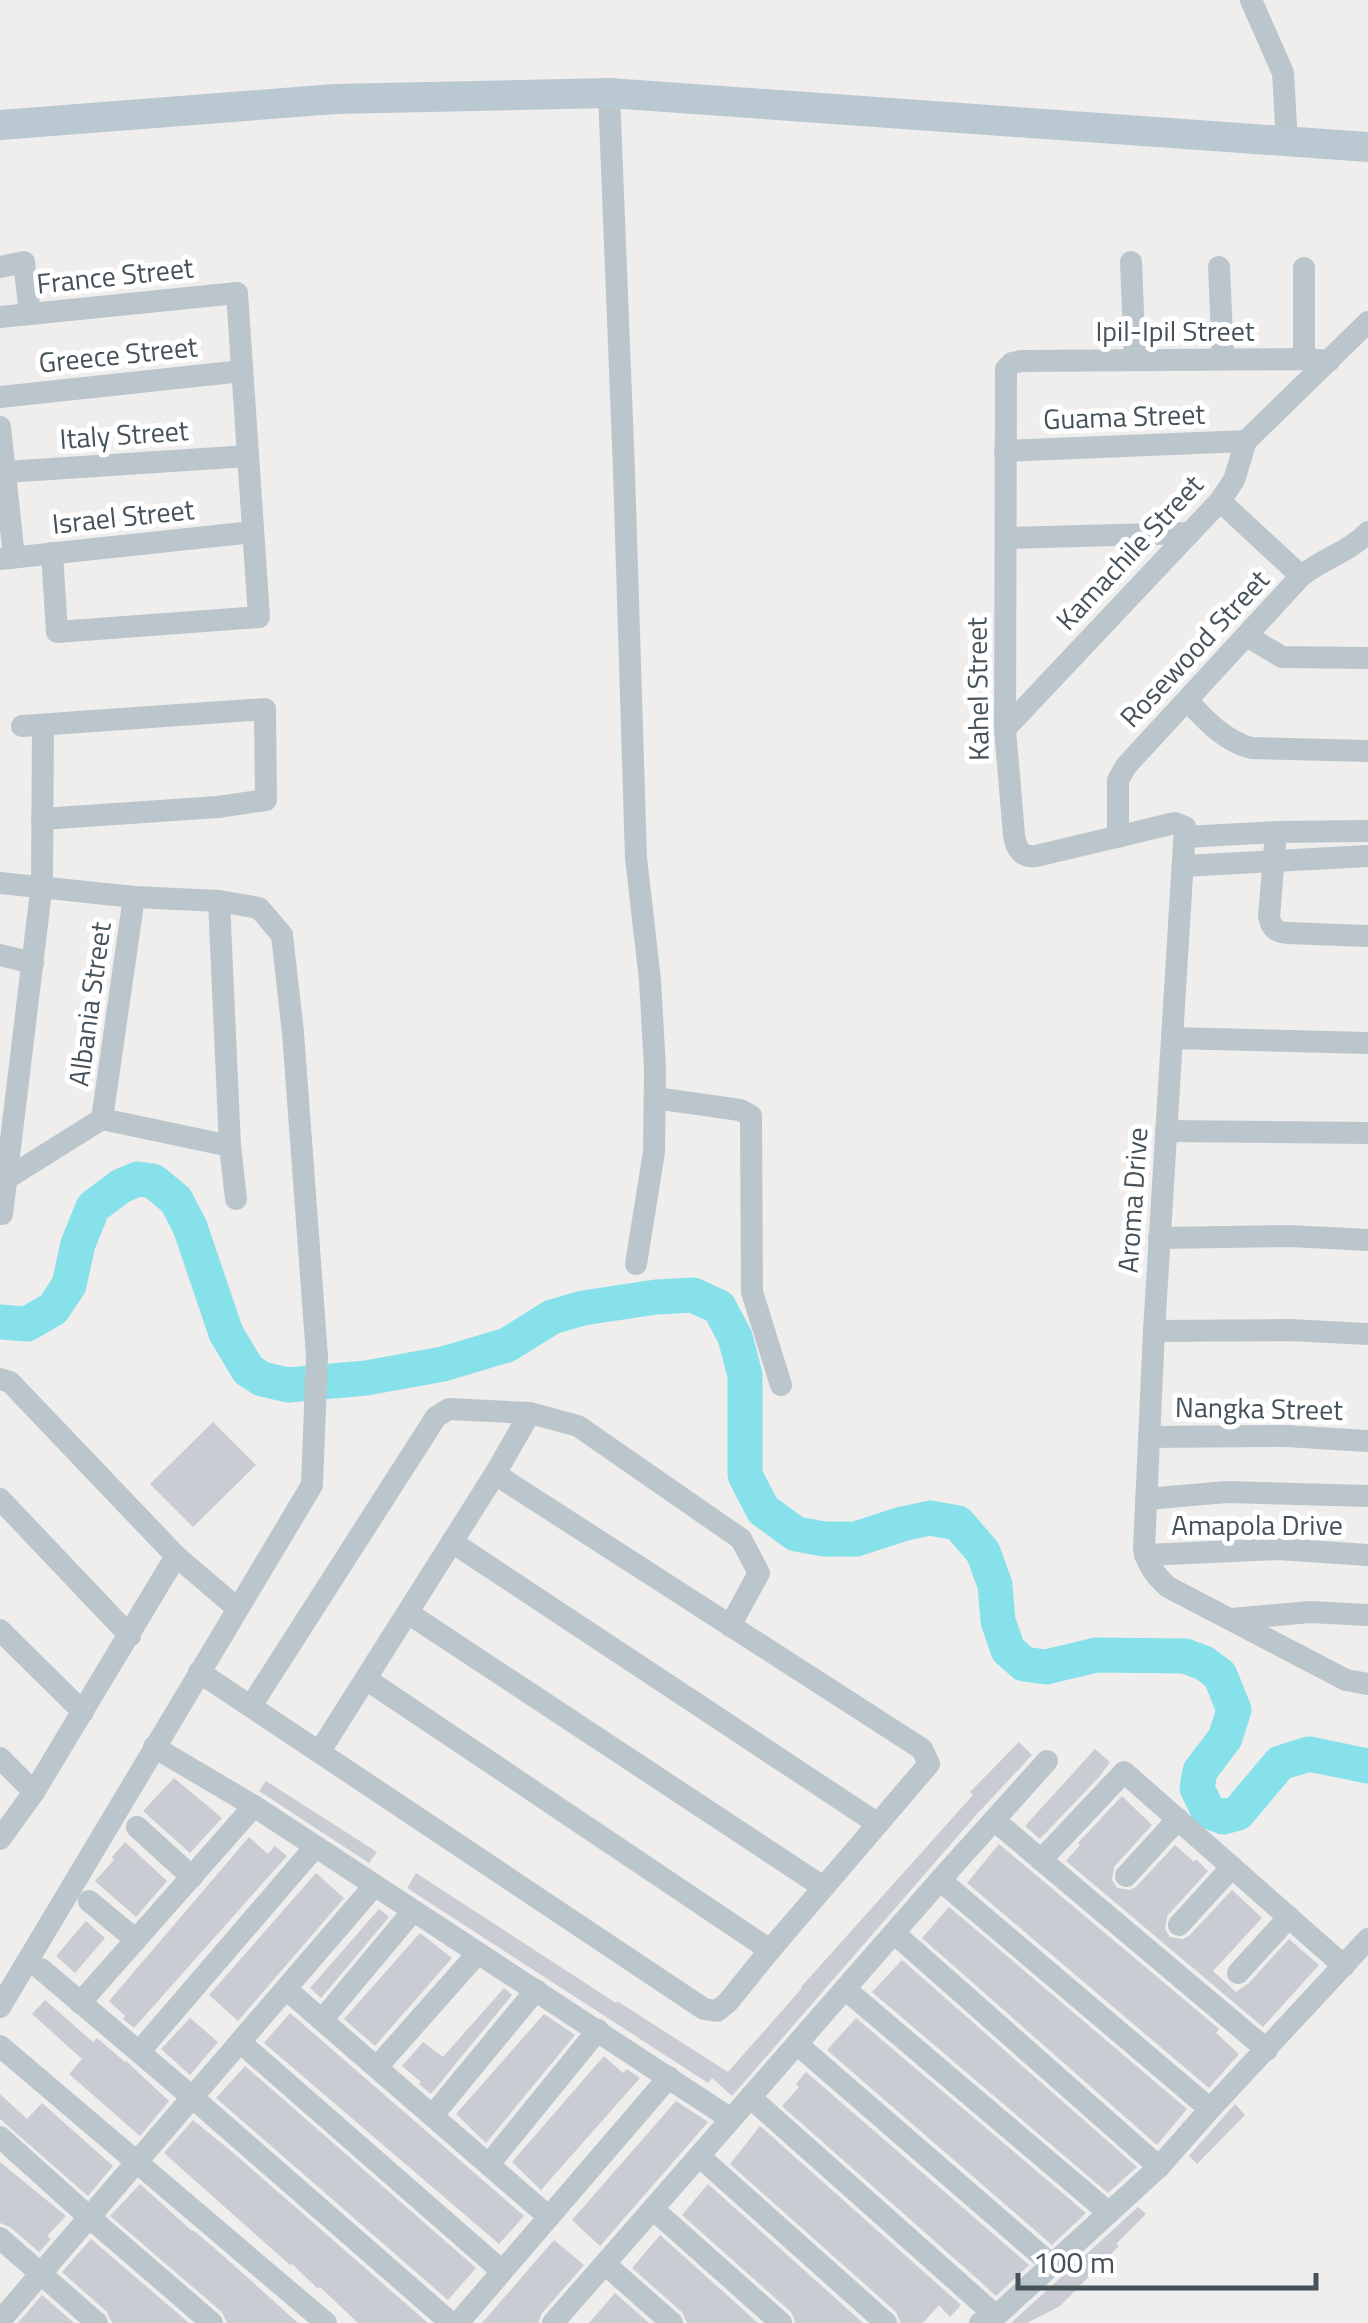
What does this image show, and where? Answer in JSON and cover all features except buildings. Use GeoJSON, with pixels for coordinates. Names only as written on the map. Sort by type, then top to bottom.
{"type":"FeatureCollection","features":[{"type":"Feature","properties":{"kind":"street"},"geometry":{"type":"LineString","coordinates":[[1251,0],[1282,73],[1287,142]]}},
{"type":"Feature","properties":{"kind":"street"},"geometry":{"type":"LineString","coordinates":[[609,93],[636,858],[650,980],[655,1098],[654,1152],[636,1264]]}},
{"type":"Feature","properties":{"kind":"street"},"geometry":{"type":"LineString","coordinates":[[0,124],[335,99],[609,93],[1368,148]]}},
{"type":"Feature","properties":{"kind":"street"},"geometry":{"type":"LineString","coordinates":[[0,267],[24,262],[30,314]]}},
{"type":"Feature","properties":{"kind":"street"},"geometry":{"type":"LineString","coordinates":[[1131,262],[1135,360]]}},
{"type":"Feature","properties":{"kind":"street"},"geometry":{"type":"LineString","coordinates":[[1219,267],[1223,360]]}},
{"type":"Feature","properties":{"kind":"street"},"geometry":{"type":"LineString","coordinates":[[1304,268],[1304,359]]}},
{"type":"Feature","properties":{"kind":"street","name":"France Street"},"geometry":{"type":"LineString","coordinates":[[0,318],[237,292],[242,371]]}},
{"type":"Feature","properties":{"kind":"street","name":"Kamachile Street"},"geometry":{"type":"LineString","coordinates":[[1005,729],[1220,501],[1234,480],[1246,442],[1368,322]]}},
{"type":"Feature","properties":{"kind":"street","name":"Ipil-Ipil Street"},"geometry":{"type":"LineString","coordinates":[[1021,361],[1329,361]]}},
{"type":"Feature","properties":{"kind":"street","name":"Kahel Street"},"geometry":{"type":"LineString","coordinates":[[1021,361],[1006,369],[1005,451],[1005,729],[1014,835],[1020,852],[1031,857],[1175,823],[1185,832],[1368,831]]}},
{"type":"Feature","properties":{"kind":"street"},"geometry":{"type":"LineString","coordinates":[[52,554],[57,632],[259,616],[242,371]]}},
{"type":"Feature","properties":{"kind":"street","name":"Greece Street"},"geometry":{"type":"LineString","coordinates":[[0,397],[242,371]]}},
{"type":"Feature","properties":{"kind":"street"},"geometry":{"type":"LineString","coordinates":[[0,427],[7,558]]}},
{"type":"Feature","properties":{"kind":"street","name":"Guama Street"},"geometry":{"type":"LineString","coordinates":[[1005,451],[1246,442]]}},
{"type":"Feature","properties":{"kind":"street","name":"Italy Street"},"geometry":{"type":"LineString","coordinates":[[5,472],[248,456]]}},
{"type":"Feature","properties":{"kind":"street"},"geometry":{"type":"LineString","coordinates":[[1220,501],[1301,576]]}},
{"type":"Feature","properties":{"kind":"street","name":"Israel Street"},"geometry":{"type":"LineString","coordinates":[[7,558],[253,532]]}},
{"type":"Feature","properties":{"kind":"street"},"geometry":{"type":"LineString","coordinates":[[1006,538],[1190,533]]}},
{"type":"Feature","properties":{"kind":"street","name":"Rosewood Street"},"geometry":{"type":"LineString","coordinates":[[1118,837],[1120,774],[1301,576],[1328,557],[1364,544]]}},
{"type":"Feature","properties":{"kind":"street"},"geometry":{"type":"LineString","coordinates":[[1247,636],[1282,657],[1368,658]]}},
{"type":"Feature","properties":{"kind":"street"},"geometry":{"type":"LineString","coordinates":[[1188,701],[1235,744],[1252,748],[1368,751]]}},
{"type":"Feature","properties":{"kind":"street"},"geometry":{"type":"LineString","coordinates":[[2,1214],[41,888],[42,819],[32,726],[265,709],[266,800],[218,808],[42,819]]}},
{"type":"Feature","properties":{"kind":"street","name":"Aroma Drive"},"geometry":{"type":"LineString","coordinates":[[1150,1565],[1146,1498],[1185,832]]}},
{"type":"Feature","properties":{"kind":"street"},"geometry":{"type":"LineString","coordinates":[[1276,832],[1269,917],[1272,927],[1277,932],[1368,936]]}},
{"type":"Feature","properties":{"kind":"street"},"geometry":{"type":"LineString","coordinates":[[1183,866],[1368,856]]}},
{"type":"Feature","properties":{"kind":"street"},"geometry":{"type":"LineString","coordinates":[[0,883],[134,897],[219,900],[259,908],[282,935],[294,1032],[316,1356],[312,1485],[0,2007]]}},
{"type":"Feature","properties":{"kind":"street","name":"Albania Street"},"geometry":{"type":"LineString","coordinates":[[102,1119],[134,897]]}},
{"type":"Feature","properties":{"kind":"street"},"geometry":{"type":"LineString","coordinates":[[219,900],[236,1199]]}},
{"type":"Feature","properties":{"kind":"street"},"geometry":{"type":"LineString","coordinates":[[0,955],[33,963]]}},
{"type":"Feature","properties":{"kind":"street"},"geometry":{"type":"LineString","coordinates":[[1172,1038],[1368,1043]]}},
{"type":"Feature","properties":{"kind":"street"},"geometry":{"type":"LineString","coordinates":[[655,1098],[740,1110],[752,1116],[752,1292],[781,1384]]}},
{"type":"Feature","properties":{"kind":"street"},"geometry":{"type":"LineString","coordinates":[[6,1179],[102,1119],[230,1146]]}},
{"type":"Feature","properties":{"kind":"street"},"geometry":{"type":"LineString","coordinates":[[1166,1131],[1368,1133]]}},
{"type":"Feature","properties":{"kind":"street"},"geometry":{"type":"LineString","coordinates":[[1159,1238],[1290,1236],[1368,1240]]}},
{"type":"Feature","properties":{"kind":"street"},"geometry":{"type":"LineString","coordinates":[[1154,1331],[1368,1334]]}},
{"type":"Feature","properties":{"kind":"street"},"geometry":{"type":"LineString","coordinates":[[0,1378],[10,1382],[176,1556],[237,1608]]}},
{"type":"Feature","properties":{"kind":"street"},"geometry":{"type":"LineString","coordinates":[[251,1706],[436,1417],[449,1409],[530,1413],[578,1426],[741,1539],[758,1573],[730,1626]]}},
{"type":"Feature","properties":{"kind":"street"},"geometry":{"type":"LineString","coordinates":[[320,1751],[530,1413]]}},
{"type":"Feature","properties":{"kind":"street","name":"Nangka Street"},"geometry":{"type":"LineString","coordinates":[[1149,1437],[1286,1436],[1368,1441]]}},
{"type":"Feature","properties":{"kind":"street"},"geometry":{"type":"LineString","coordinates":[[199,1672],[704,2008],[717,2011],[929,1764],[922,1749],[495,1474]]}},
{"type":"Feature","properties":{"kind":"street"},"geometry":{"type":"LineString","coordinates":[[1146,1498],[1227,1492],[1368,1496]]}},
{"type":"Feature","properties":{"kind":"street"},"geometry":{"type":"LineString","coordinates":[[0,1499],[130,1636]]}},
{"type":"Feature","properties":{"kind":"street"},"geometry":{"type":"LineString","coordinates":[[452,1542],[878,1824]]}},
{"type":"Feature","properties":{"kind":"street","name":"Amapola Drive"},"geometry":{"type":"LineString","coordinates":[[1150,1565],[1278,1548],[1368,1555]]}},
{"type":"Feature","properties":{"kind":"street"},"geometry":{"type":"LineString","coordinates":[[0,1839],[34,1792],[176,1556]]}},
{"type":"Feature","properties":{"kind":"street"},"geometry":{"type":"LineString","coordinates":[[1150,1565],[1168,1587],[1346,1680],[1368,1684]]}},
{"type":"Feature","properties":{"kind":"street"},"geometry":{"type":"LineString","coordinates":[[408,1612],[824,1887]]}},
{"type":"Feature","properties":{"kind":"street"},"geometry":{"type":"LineString","coordinates":[[1231,1619],[1310,1612],[1368,1616]]}},
{"type":"Feature","properties":{"kind":"street"},"geometry":{"type":"LineString","coordinates":[[0,1630],[83,1712]]}},
{"type":"Feature","properties":{"kind":"street"},"geometry":{"type":"LineString","coordinates":[[366,1679],[770,1950]]}},
{"type":"Feature","properties":{"kind":"street"},"geometry":{"type":"LineString","coordinates":[[154,1746],[254,1806],[732,2119]]}},
{"type":"Feature","properties":{"kind":"street"},"geometry":{"type":"LineString","coordinates":[[0,1758],[34,1792]]}},
{"type":"Feature","properties":{"kind":"street"},"geometry":{"type":"LineString","coordinates":[[555,2322],[1047,1761]]}},
{"type":"Feature","properties":{"kind":"street"},"geometry":{"type":"LineString","coordinates":[[1041,1860],[1124,1772],[1344,1966]]}},
{"type":"Feature","properties":{"kind":"street"},"geometry":{"type":"LineString","coordinates":[[80,2003],[254,1806]]}},
{"type":"Feature","properties":{"kind":"street"},"geometry":{"type":"LineString","coordinates":[[994,1820],[1267,2050]]}},
{"type":"Feature","properties":{"kind":"street"},"geometry":{"type":"LineString","coordinates":[[1126,1876],[1178,1820]]}},
{"type":"Feature","properties":{"kind":"street"},"geometry":{"type":"LineString","coordinates":[[137,1827],[192,1877]]}},
{"type":"Feature","properties":{"kind":"street"},"geometry":{"type":"LineString","coordinates":[[139,2052],[315,1846]]}},
{"type":"Feature","properties":{"kind":"street"},"geometry":{"type":"LineString","coordinates":[[1179,1926],[1232,1867]]}},
{"type":"Feature","properties":{"kind":"street"},"geometry":{"type":"LineString","coordinates":[[940,1880],[1210,2109]]}},
{"type":"Feature","properties":{"kind":"street"},"geometry":{"type":"LineString","coordinates":[[0,2321],[374,1886]]}},
{"type":"Feature","properties":{"kind":"street"},"geometry":{"type":"LineString","coordinates":[[89,1901],[136,1940]]}},
{"type":"Feature","properties":{"kind":"street"},"geometry":{"type":"LineString","coordinates":[[322,2020],[413,1911]]}},
{"type":"Feature","properties":{"kind":"street"},"geometry":{"type":"LineString","coordinates":[[1238,1973],[1289,1917]]}},
{"type":"Feature","properties":{"kind":"street"},"geometry":{"type":"LineString","coordinates":[[894,1933],[1159,2167]]}},
{"type":"Feature","properties":{"kind":"street"},"geometry":{"type":"LineString","coordinates":[[750,2097],[988,2320],[1159,2167],[1368,1940]]}},
{"type":"Feature","properties":{"kind":"street"},"geometry":{"type":"LineString","coordinates":[[377,2067],[478,1953]]}},
{"type":"Feature","properties":{"kind":"street"},"geometry":{"type":"LineString","coordinates":[[41,1970],[455,2323],[669,2077]]}},
{"type":"Feature","properties":{"kind":"street"},"geometry":{"type":"LineString","coordinates":[[286,1988],[549,2217]]}},
{"type":"Feature","properties":{"kind":"street"},"geometry":{"type":"LineString","coordinates":[[845,1989],[1109,2213]]}},
{"type":"Feature","properties":{"kind":"street"},"geometry":{"type":"LineString","coordinates":[[433,2116],[536,1990]]}},
{"type":"Feature","properties":{"kind":"street"},"geometry":{"type":"LineString","coordinates":[[490,2164],[598,2030]]}},
{"type":"Feature","properties":{"kind":"street"},"geometry":{"type":"LineString","coordinates":[[240,2042],[502,2271]]}},
{"type":"Feature","properties":{"kind":"street"},"geometry":{"type":"LineString","coordinates":[[797,2044],[1052,2265]]}},
{"type":"Feature","properties":{"kind":"street"},"geometry":{"type":"LineString","coordinates":[[0,2046],[326,2323]]}},
{"type":"Feature","properties":{"kind":"street"},"geometry":{"type":"LineString","coordinates":[[0,2136],[212,2323]]}},
{"type":"Feature","properties":{"kind":"street"},"geometry":{"type":"LineString","coordinates":[[699,2156],[886,2323]]}},
{"type":"Feature","properties":{"kind":"street"},"geometry":{"type":"LineString","coordinates":[[652,2208],[781,2323]]}},
{"type":"Feature","properties":{"kind":"street"},"geometry":{"type":"LineString","coordinates":[[0,2238],[97,2323]]}},
{"type":"Feature","properties":{"kind":"street"},"geometry":{"type":"LineString","coordinates":[[604,2264],[672,2323]]}},
{"type":"Feature","properties":{"kind":"waterway"},"geometry":{"type":"LineString","coordinates":[[0,1322],[27,1324],[53,1309],[69,1285],[78,1244],[93,1207],[121,1186],[138,1179],[153,1181],[176,1200],[190,1227],[226,1333],[248,1370],[262,1379],[288,1385],[366,1378],[443,1364],[507,1345],[552,1317],[583,1308],[693,1295],[719,1307],[735,1337],[745,1375],[745,1475],[763,1510],[796,1534],[856,1539],[930,1518],[958,1523],[983,1552],[995,1585],[998,1621],[1008,1650],[1024,1664],[1046,1667],[1096,1655],[1185,1656],[1204,1663],[1220,1675],[1234,1710],[1225,1738],[1200,1771],[1197,1788],[1208,1811],[1223,1817],[1238,1813],[1280,1763],[1309,1754],[1368,1766]]}}]}
